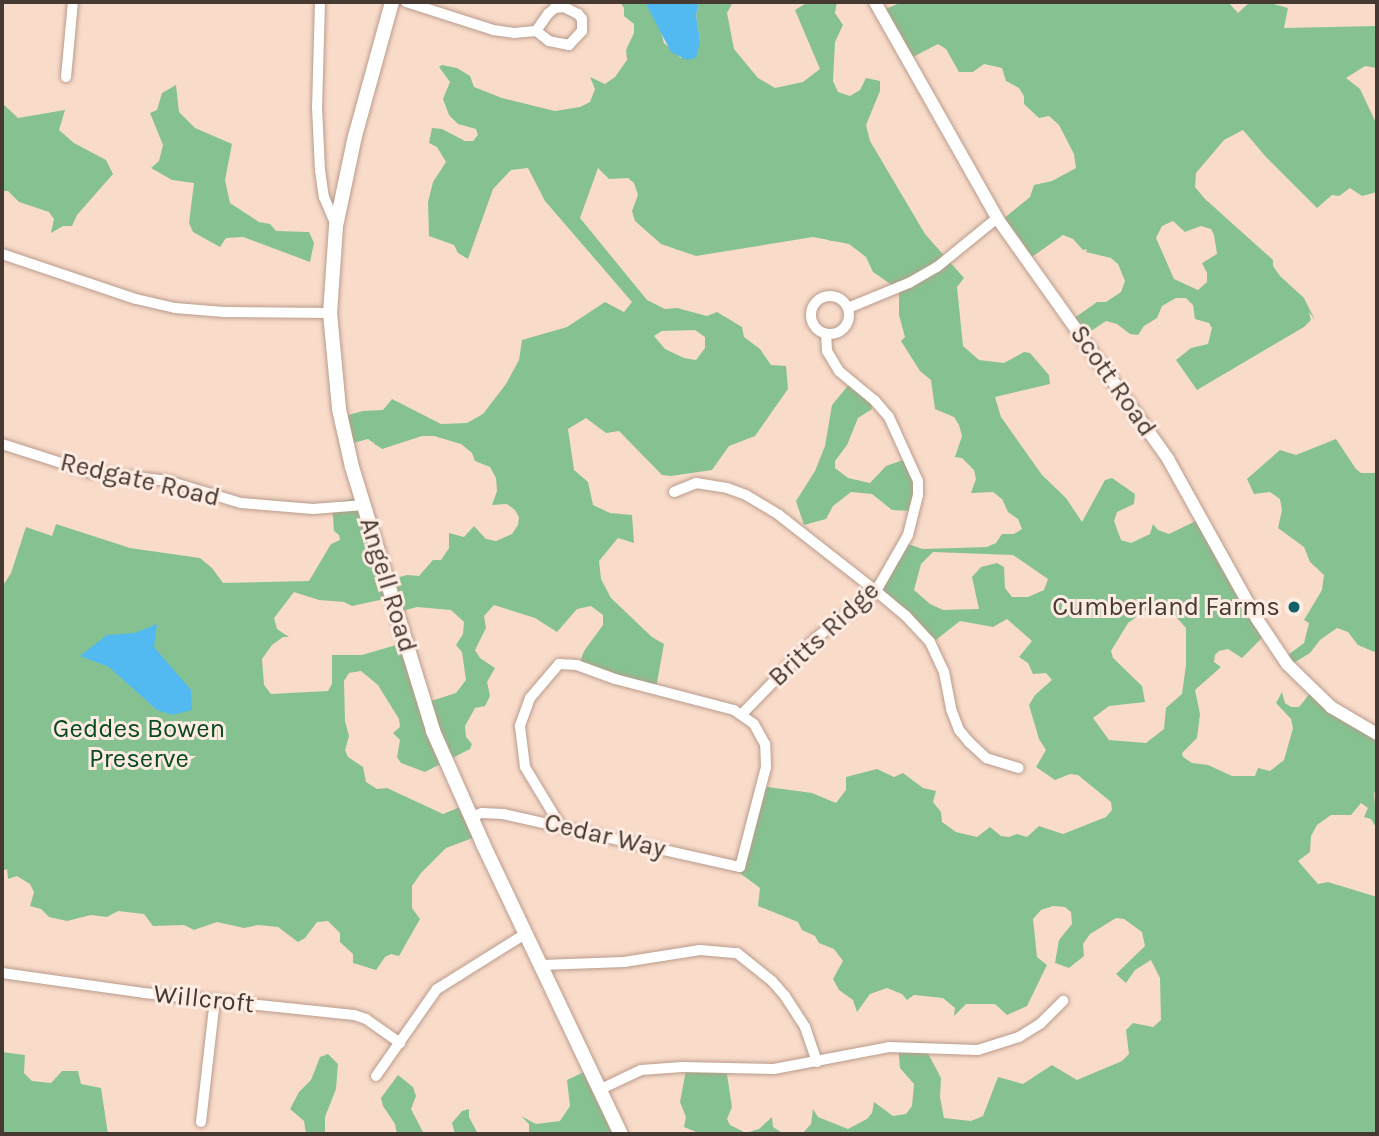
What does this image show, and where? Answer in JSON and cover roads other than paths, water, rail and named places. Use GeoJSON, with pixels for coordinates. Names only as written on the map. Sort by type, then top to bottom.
{"type":"FeatureCollection","features":[{"type":"Feature","properties":{"kind":"main road","name":"Angell Road"},"geometry":{"type":"LineString","coordinates":[[392,2],[355,136],[336,226],[330,313],[339,409],[364,505],[433,732],[525,934],[621,1134]]}},
{"type":"Feature","properties":{"kind":"street"},"geometry":{"type":"LineString","coordinates":[[66,77],[72,2]]}},
{"type":"Feature","properties":{"kind":"street"},"geometry":{"type":"LineString","coordinates":[[320,2],[317,107],[320,170],[324,197],[336,226]]}},
{"type":"Feature","properties":{"kind":"street"},"geometry":{"type":"LineString","coordinates":[[406,2],[493,30],[514,33],[536,31],[549,41],[569,45],[582,31],[582,19],[571,10],[555,8],[536,31]]}},
{"type":"Feature","properties":{"kind":"street","name":"Scott Road"},"geometry":{"type":"LineString","coordinates":[[875,2],[997,218],[1168,460],[1264,630],[1287,664],[1331,707],[1377,734]]}},
{"type":"Feature","properties":{"kind":"street"},"geometry":{"type":"LineString","coordinates":[[826,334],[834,334],[847,324],[848,308],[909,283],[937,267],[997,218]]}},
{"type":"Feature","properties":{"kind":"street"},"geometry":{"type":"LineString","coordinates":[[2,254],[136,299],[176,308],[224,312],[330,313]]}},
{"type":"Feature","properties":{"kind":"street","name":"Britts Ridge"},"geometry":{"type":"LineString","coordinates":[[742,714],[816,638],[876,591],[908,535],[918,495],[918,481],[889,417],[831,361],[826,334],[812,323],[813,306],[827,296],[843,301],[848,308]]}},
{"type":"Feature","properties":{"kind":"street","name":"Redgate Road"},"geometry":{"type":"LineString","coordinates":[[2,444],[89,472],[168,481],[241,503],[313,509],[364,505]]}},
{"type":"Feature","properties":{"kind":"street"},"geometry":{"type":"LineString","coordinates":[[674,492],[696,483],[727,488],[746,495],[779,515],[876,591],[905,615],[930,642],[944,672],[951,709],[959,730],[986,758],[1018,768]]}},
{"type":"Feature","properties":{"kind":"street"},"geometry":{"type":"LineString","coordinates":[[560,825],[525,767],[520,726],[530,698],[559,664],[577,665],[615,679],[742,714]]}},
{"type":"Feature","properties":{"kind":"street","name":"Cedar Way"},"geometry":{"type":"LineString","coordinates":[[471,817],[482,813],[503,814],[740,867],[746,853],[768,754],[760,733],[742,714]]}},
{"type":"Feature","properties":{"kind":"street"},"geometry":{"type":"LineString","coordinates":[[376,1076],[437,989],[525,934]]}},
{"type":"Feature","properties":{"kind":"street"},"geometry":{"type":"LineString","coordinates":[[542,965],[624,961],[700,950],[737,953],[772,981],[785,996],[805,1027],[817,1062]]}},
{"type":"Feature","properties":{"kind":"street","name":"Willcroft"},"geometry":{"type":"LineString","coordinates":[[2,973],[354,1015],[366,1019],[400,1043]]}},
{"type":"Feature","properties":{"kind":"street"},"geometry":{"type":"LineString","coordinates":[[201,1122],[215,1000]]}},
{"type":"Feature","properties":{"kind":"street"},"geometry":{"type":"LineString","coordinates":[[601,1089],[641,1070],[682,1067],[774,1069],[889,1047],[960,1052],[997,1046],[1041,1024],[1063,1000]]}},
{"type":"Feature","properties":{"kind":"water"},"geometry":{"type":"Polygon","coordinates":[[[645,2],[699,2],[696,15],[700,41],[696,58],[687,60],[671,52],[645,2]]]}},
{"type":"Feature","properties":{"kind":"water"},"geometry":{"type":"Polygon","coordinates":[[[157,624],[154,647],[191,690],[192,710],[172,715],[157,710],[109,667],[80,656],[107,635],[135,633],[157,624]]]}},
{"type":"Feature","properties":{"kind":"place","name":"Cumberland Farms"},"geometry":{"type":"Point","coordinates":[1294,607]}},
{"type":"Feature","properties":{"kind":"park label","name":"Geddes Bowen Preserve"},"geometry":{"type":"Point","coordinates":[139,744]}}]}
